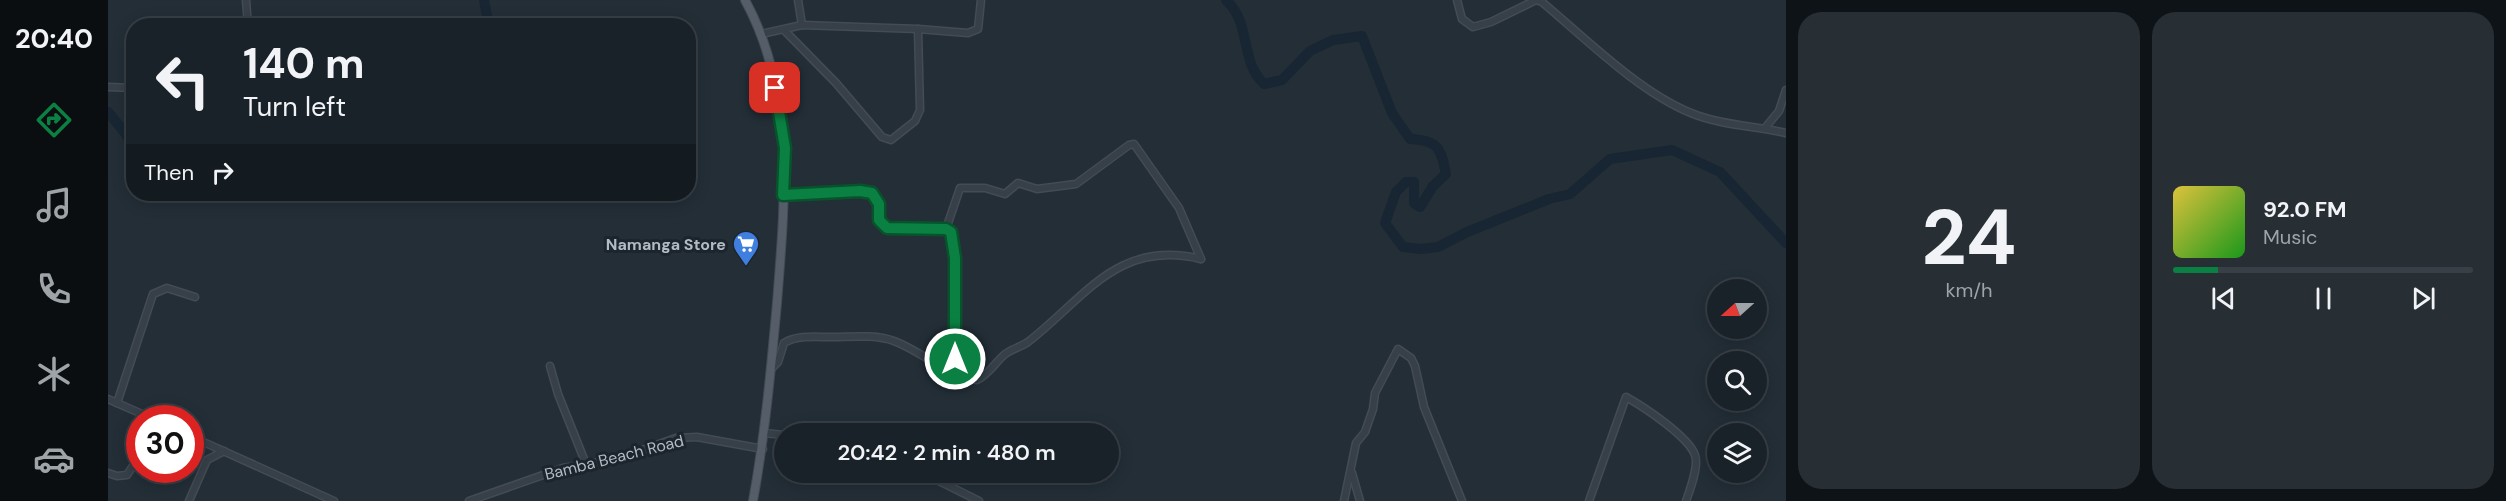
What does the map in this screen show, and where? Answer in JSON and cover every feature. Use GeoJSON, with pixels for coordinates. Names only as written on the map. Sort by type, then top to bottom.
{"type":"FeatureCollection","features":[{"type":"Feature","properties":{"kind":"main road"},"geometry":{"type":"LineString","coordinates":[[745,0],[761,34],[779,106],[785,148],[771,369],[763,449],[753,501]]}},
{"type":"Feature","properties":{"kind":"street"},"geometry":{"type":"LineString","coordinates":[[246,0],[247,18]]}},
{"type":"Feature","properties":{"kind":"street"},"geometry":{"type":"LineString","coordinates":[[798,0],[802,25]]}},
{"type":"Feature","properties":{"kind":"street"},"geometry":{"type":"LineString","coordinates":[[761,34],[785,31],[802,25],[918,28],[968,33],[978,29],[981,21],[981,0]]}},
{"type":"Feature","properties":{"kind":"street"},"geometry":{"type":"LineString","coordinates":[[1457,0],[1462,19],[1473,27],[1491,22],[1536,0],[1542,2],[1614,63],[1679,107],[1710,119],[1786,133]]}},
{"type":"Feature","properties":{"kind":"street"},"geometry":{"type":"LineString","coordinates":[[785,31],[836,83],[882,137],[891,140],[915,121],[920,110],[918,28]]}},
{"type":"Feature","properties":{"kind":"street"},"geometry":{"type":"LineString","coordinates":[[108,87],[126,88]]}},
{"type":"Feature","properties":{"kind":"street"},"geometry":{"type":"LineString","coordinates":[[1765,128],[1779,111],[1786,90]]}},
{"type":"Feature","properties":{"kind":"street"},"geometry":{"type":"LineString","coordinates":[[771,369],[778,363],[784,343],[810,336],[875,337],[893,341],[921,354],[932,364],[949,368],[969,379],[981,378],[1006,354],[1027,343],[1095,280],[1138,261],[1168,253],[1201,260],[1179,208],[1134,144],[1129,145],[1076,184],[1037,189],[1018,183],[1005,194],[984,188],[960,188],[951,222],[946,229]]}},
{"type":"Feature","properties":{"kind":"street"},"geometry":{"type":"LineString","coordinates":[[783,195],[860,191],[872,193],[879,204],[879,220],[887,228],[946,229]]}},
{"type":"Feature","properties":{"kind":"street"},"geometry":{"type":"LineString","coordinates":[[946,229],[952,238],[955,258],[955,359],[949,368]]}},
{"type":"Feature","properties":{"kind":"street"},"geometry":{"type":"LineString","coordinates":[[117,403],[153,294],[160,288],[167,288],[195,297]]}},
{"type":"Feature","properties":{"kind":"street"},"geometry":{"type":"LineString","coordinates":[[1344,501],[1356,443],[1365,432],[1373,409],[1375,393],[1398,349],[1411,358],[1415,366],[1425,407],[1462,501]]}},
{"type":"Feature","properties":{"kind":"street"},"geometry":{"type":"LineString","coordinates":[[550,366],[558,394],[586,464]]}},
{"type":"Feature","properties":{"kind":"street"},"geometry":{"type":"LineString","coordinates":[[1589,501],[1626,397],[1672,430],[1695,455],[1696,462],[1686,501]]}},
{"type":"Feature","properties":{"kind":"street"},"geometry":{"type":"LineString","coordinates":[[108,399],[126,407]]}},
{"type":"Feature","properties":{"kind":"street"},"geometry":{"type":"LineString","coordinates":[[764,433],[774,434]]}},
{"type":"Feature","properties":{"kind":"street","name":"Bamba Beach Road"},"geometry":{"type":"LineString","coordinates":[[469,501],[545,474],[617,459],[663,441],[687,437],[721,440],[763,449]]}},
{"type":"Feature","properties":{"kind":"street"},"geometry":{"type":"LineString","coordinates":[[204,442],[334,501]]}},
{"type":"Feature","properties":{"kind":"street"},"geometry":{"type":"LineString","coordinates":[[189,501],[207,460],[225,451]]}},
{"type":"Feature","properties":{"kind":"street"},"geometry":{"type":"LineString","coordinates":[[1351,470],[1360,501]]}},
{"type":"Feature","properties":{"kind":"street"},"geometry":{"type":"LineString","coordinates":[[108,473],[117,476],[126,475]]}},
{"type":"Feature","properties":{"kind":"street"},"geometry":{"type":"LineString","coordinates":[[943,483],[979,501]]}},
{"type":"Feature","properties":{"kind":"waterway"},"geometry":{"type":"LineString","coordinates":[[484,0],[487,18]]}},
{"type":"Feature","properties":{"kind":"waterway"},"geometry":{"type":"LineString","coordinates":[[1226,0],[1239,20],[1251,64],[1264,84],[1282,80],[1310,51],[1333,40],[1362,36],[1392,113],[1410,139],[1427,141],[1437,147],[1446,174],[1433,186],[1420,207],[1414,203],[1414,182],[1406,182],[1396,192],[1385,223],[1403,247],[1421,249],[1438,247],[1467,232],[1549,199],[1570,194],[1610,159],[1672,150],[1720,172],[1786,243]]}},
{"type":"Feature","properties":{"kind":"waterway"},"geometry":{"type":"LineString","coordinates":[[108,112],[126,134]]}},
{"type":"Feature","properties":{"kind":"place","name":"Namanga Store"},"geometry":{"type":"Point","coordinates":[746,267]}},
{"type":"Feature","properties":{"kind":"route"},"geometry":{"type":"LineString","coordinates":[[775,88],[785,148],[783,195],[860,191],[872,193],[879,204],[880,224],[887,228],[946,229],[951,232],[955,258],[955,359]]}}]}
